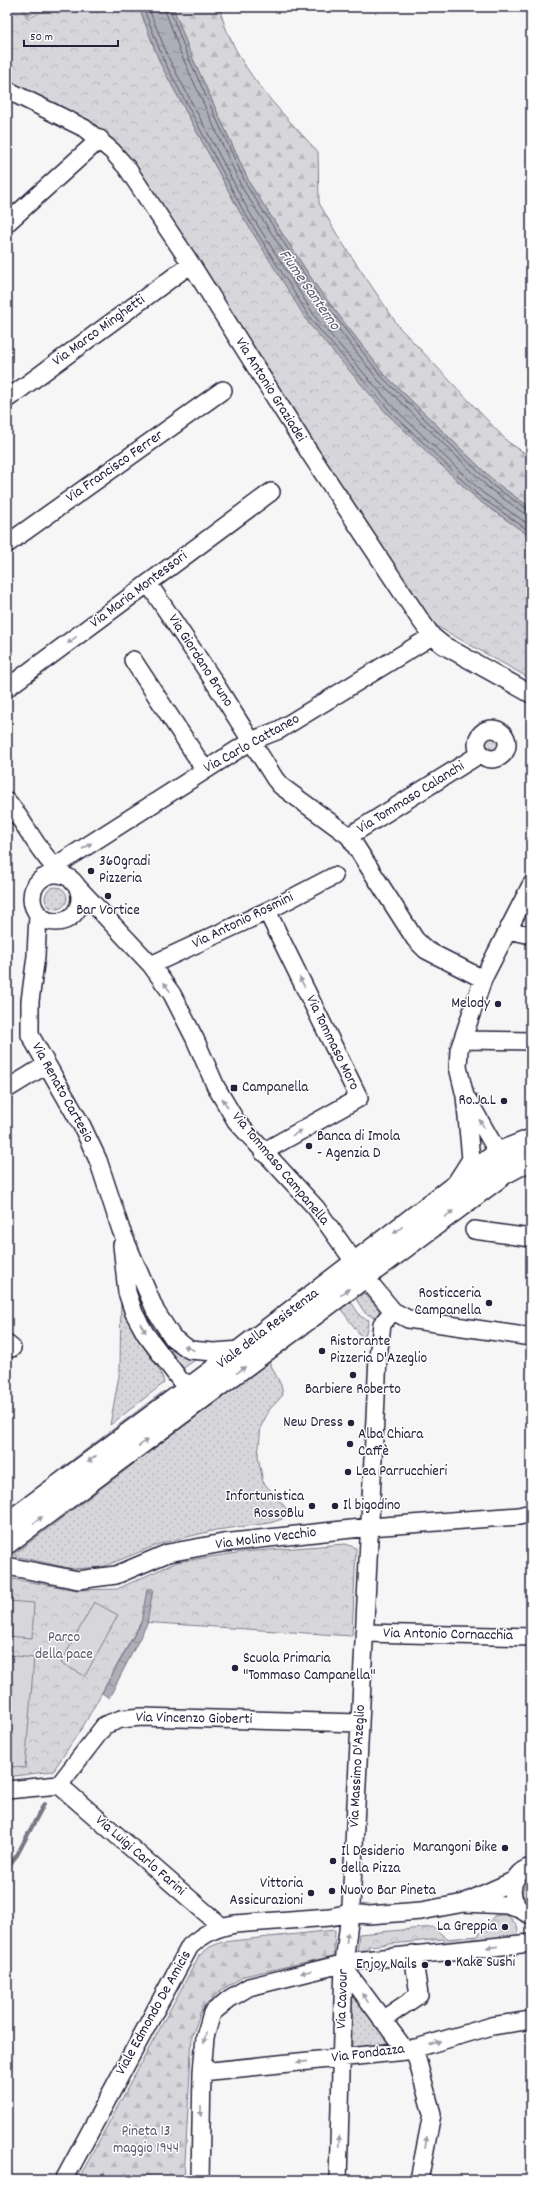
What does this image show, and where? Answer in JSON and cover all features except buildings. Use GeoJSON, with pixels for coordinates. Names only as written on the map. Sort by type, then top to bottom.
{"type":"FeatureCollection","features":[{"type":"Feature","properties":{"kind":"main road","name":"Viale della Resistenza"},"geometry":{"type":"LineString","coordinates":[[7,1544],[194,1386],[241,1350],[360,1270],[451,1190],[531,1140]]}},
{"type":"Feature","properties":{"kind":"main road","name":"Viale della Resistenza"},"geometry":{"type":"LineString","coordinates":[[7,1524],[168,1402],[194,1386],[360,1270],[496,1163],[531,1159]]}},
{"type":"Feature","properties":{"kind":"street","name":"Via Antonio Graziadei"},"geometry":{"type":"LineString","coordinates":[[7,90],[84,128],[100,139],[127,168],[191,264],[309,452],[403,596],[432,636],[454,652],[531,694]]}},
{"type":"Feature","properties":{"kind":"street"},"geometry":{"type":"LineString","coordinates":[[7,223],[100,139]]}},
{"type":"Feature","properties":{"kind":"street","name":"Via Marco Minghetti"},"geometry":{"type":"LineString","coordinates":[[7,399],[191,264]]}},
{"type":"Feature","properties":{"kind":"street","name":"Via Francisco Ferrer"},"geometry":{"type":"LineString","coordinates":[[7,544],[223,390]]}},
{"type":"Feature","properties":{"kind":"street","name":"Via Maria Montessori"},"geometry":{"type":"LineString","coordinates":[[7,688],[271,492]]}},
{"type":"Feature","properties":{"kind":"street","name":"Via Giordano Bruno"},"geometry":{"type":"LineString","coordinates":[[148,583],[211,677],[264,763],[281,786],[349,836]]}},
{"type":"Feature","properties":{"kind":"street","name":"Via Carlo Cattaneo"},"geometry":{"type":"LineString","coordinates":[[63,875],[205,770],[251,741],[279,730],[432,636]]}},
{"type":"Feature","properties":{"kind":"street"},"geometry":{"type":"LineString","coordinates":[[134,660],[205,770]]}},
{"type":"Feature","properties":{"kind":"street","name":"Via Tommaso Calanchi"},"geometry":{"type":"LineString","coordinates":[[480,754],[349,836],[415,939],[426,950],[483,979]]}},
{"type":"Feature","properties":{"kind":"street","name":"Via Tommaso Campanella"},"geometry":{"type":"LineString","coordinates":[[7,801],[43,855],[151,965],[172,994],[195,1039],[216,1087],[236,1121],[316,1208],[360,1270],[393,1311],[408,1319],[531,1337]]}},
{"type":"Feature","properties":{"kind":"street","name":"Via Tommaso Campanella"},"geometry":{"type":"LineString","coordinates":[[28,832],[36,862],[37,883]]}},
{"type":"Feature","properties":{"kind":"street"},"geometry":{"type":"LineString","coordinates":[[37,883],[49,876],[63,875]]}},
{"type":"Feature","properties":{"kind":"street","name":"Via Renato Cartesio"},"geometry":{"type":"LineString","coordinates":[[37,951],[50,930],[65,920],[79,904],[77,887],[63,875]]}},
{"type":"Feature","properties":{"kind":"street","name":"Via Antonio Rosmini"},"geometry":{"type":"LineString","coordinates":[[151,965],[267,911],[334,876]]}},
{"type":"Feature","properties":{"kind":"street","name":"Via Renato Cartesio"},"geometry":{"type":"LineString","coordinates":[[37,883],[32,896],[32,903],[38,915],[37,951],[29,1024],[30,1036],[98,1160],[121,1230],[156,1312],[172,1338],[190,1350],[214,1352],[241,1350]]}},
{"type":"Feature","properties":{"kind":"street"},"geometry":{"type":"LineString","coordinates":[[496,1163],[466,1096],[458,1067],[459,1050],[483,979],[531,885]]}},
{"type":"Feature","properties":{"kind":"street","name":"Via Tommaso Moro"},"geometry":{"type":"LineString","coordinates":[[263,1152],[359,1098],[267,911]]}},
{"type":"Feature","properties":{"kind":"street","name":"Via Tommaso Campanella"},"geometry":{"type":"LineString","coordinates":[[65,920],[86,914],[98,917],[113,925]]}},
{"type":"Feature","properties":{"kind":"street"},"geometry":{"type":"LineString","coordinates":[[38,915],[52,922],[65,920]]}},
{"type":"Feature","properties":{"kind":"street"},"geometry":{"type":"LineString","coordinates":[[508,930],[531,935]]}},
{"type":"Feature","properties":{"kind":"street"},"geometry":{"type":"LineString","coordinates":[[463,1040],[531,1041]]}},
{"type":"Feature","properties":{"kind":"street"},"geometry":{"type":"LineString","coordinates":[[7,1089],[46,1065]]}},
{"type":"Feature","properties":{"kind":"street"},"geometry":{"type":"LineString","coordinates":[[451,1190],[471,1159],[466,1096]]}},
{"type":"Feature","properties":{"kind":"street"},"geometry":{"type":"LineString","coordinates":[[468,1128],[481,1154],[496,1163]]}},
{"type":"Feature","properties":{"kind":"street","name":"Via Renato Cartesio"},"geometry":{"type":"LineString","coordinates":[[121,1230],[127,1292],[134,1313],[146,1333],[194,1386]]}},
{"type":"Feature","properties":{"kind":"street"},"geometry":{"type":"LineString","coordinates":[[474,1230],[531,1238]]}},
{"type":"Feature","properties":{"kind":"street","name":"Via Massimo D'Azeglio"},"geometry":{"type":"LineString","coordinates":[[350,1913],[378,1357],[382,1324],[393,1311]]}},
{"type":"Feature","properties":{"kind":"street","name":"Via Molino Vecchio"},"geometry":{"type":"LineString","coordinates":[[7,1566],[78,1580],[116,1575],[168,1553],[223,1543],[370,1527],[519,1516],[531,1513]]}},
{"type":"Feature","properties":{"kind":"street","name":"Via Antonio Cornacchia"},"geometry":{"type":"LineString","coordinates":[[364,1633],[531,1637]]}},
{"type":"Feature","properties":{"kind":"street","name":"Via Vincenzo Gioberti"},"geometry":{"type":"LineString","coordinates":[[59,1786],[105,1725],[121,1719],[141,1717],[360,1723]]}},
{"type":"Feature","properties":{"kind":"street"},"geometry":{"type":"LineString","coordinates":[[7,1790],[59,1786]]}},
{"type":"Feature","properties":{"kind":"street","name":"Via Luigi Carlo Farini"},"geometry":{"type":"LineString","coordinates":[[59,1786],[221,1926]]}},
{"type":"Feature","properties":{"kind":"street"},"geometry":{"type":"LineString","coordinates":[[525,1869],[512,1897],[525,1913],[531,1930]]}},
{"type":"Feature","properties":{"kind":"street","name":"Viale Edmondo De Amicis"},"geometry":{"type":"LineString","coordinates":[[464,1903],[525,1869]]}},
{"type":"Feature","properties":{"kind":"street","name":"Viale Edmondo De Amicis"},"geometry":{"type":"LineString","coordinates":[[64,2180],[190,1946],[202,1935],[221,1926],[330,1917],[350,1913],[369,1915],[421,1911],[464,1903],[507,1905],[525,1913]]}},
{"type":"Feature","properties":{"kind":"street","name":"Via Cavour"},"geometry":{"type":"LineString","coordinates":[[338,2180],[344,1966],[350,1913]]}},
{"type":"Feature","properties":{"kind":"street"},"geometry":{"type":"LineString","coordinates":[[200,2180],[202,2072],[205,2037],[212,2013],[229,1999],[249,1987],[344,1966],[413,1954],[531,1943]]}},
{"type":"Feature","properties":{"kind":"street"},"geometry":{"type":"LineString","coordinates":[[382,2020],[419,1995],[413,1954]]}},
{"type":"Feature","properties":{"kind":"street"},"geometry":{"type":"LineString","coordinates":[[344,1966],[382,2020],[410,2050],[432,2114],[419,2180]]}},
{"type":"Feature","properties":{"kind":"street","name":"Via Fondazza"},"geometry":{"type":"LineString","coordinates":[[202,2072],[410,2050],[492,2026],[531,2020]]}},
{"type":"Feature","properties":{"kind":"green space"},"geometry":{"type":"Polygon","coordinates":[[[7,7],[21,7],[28,19],[49,7],[139,7],[160,63],[241,214],[478,500],[531,537],[531,679],[433,624],[131,165],[7,85],[7,7]]]}},
{"type":"Feature","properties":{"kind":"green space"},"geometry":{"type":"Polygon","coordinates":[[[23,7],[45,7],[28,16],[23,7]]]}},
{"type":"Feature","properties":{"kind":"green space"},"geometry":{"type":"Polygon","coordinates":[[[173,7],[219,7],[226,29],[235,49],[259,86],[318,152],[319,203],[339,238],[399,327],[508,442],[531,457],[531,508],[496,483],[384,374],[317,287],[250,184],[189,50],[173,7]]]}},
{"type":"Feature","properties":{"kind":"green space"},"geometry":{"type":"Polygon","coordinates":[[[490,736],[496,739],[499,745],[496,751],[490,754],[484,751],[481,745],[484,739],[490,736]]]}},
{"type":"Feature","properties":{"kind":"green space"},"geometry":{"type":"Polygon","coordinates":[[[56,887],[64,890],[67,898],[64,906],[56,909],[48,906],[45,898],[48,890],[56,887]]]}},
{"type":"Feature","properties":{"kind":"green space"},"geometry":{"type":"Polygon","coordinates":[[[121,1292],[127,1313],[133,1326],[143,1346],[159,1369],[164,1383],[110,1425],[120,1370],[121,1292]]]}},
{"type":"Feature","properties":{"kind":"green space"},"geometry":{"type":"Polygon","coordinates":[[[364,1293],[379,1310],[378,1319],[365,1313],[356,1299],[364,1293]]]}},
{"type":"Feature","properties":{"kind":"green space"},"geometry":{"type":"Polygon","coordinates":[[[138,1296],[141,1296],[201,1356],[182,1369],[147,1323],[138,1303],[138,1296]]]}},
{"type":"Feature","properties":{"kind":"green space"},"geometry":{"type":"Polygon","coordinates":[[[351,1302],[361,1317],[369,1320],[364,1340],[340,1308],[351,1302]]]}},
{"type":"Feature","properties":{"kind":"green space"},"geometry":{"type":"Polygon","coordinates":[[[269,1362],[281,1385],[283,1395],[270,1409],[261,1426],[258,1456],[263,1482],[286,1508],[282,1519],[270,1523],[216,1530],[162,1543],[102,1567],[73,1569],[15,1556],[14,1554],[269,1362]]]}},
{"type":"Feature","properties":{"kind":"green space"},"geometry":{"type":"Polygon","coordinates":[[[164,1391],[162,1399],[60,1475],[63,1467],[164,1391]]]}},
{"type":"Feature","properties":{"kind":"green space","name":"Parco della pace"},"geometry":{"type":"Polygon","coordinates":[[[346,1544],[356,1548],[352,1636],[141,1622],[85,1723],[53,1771],[7,1777],[7,1578],[77,1590],[117,1589],[177,1562],[243,1552],[346,1544]]]}},
{"type":"Feature","properties":{"kind":"green space"},"geometry":{"type":"Polygon","coordinates":[[[7,1601],[34,1603],[32,1638],[7,1636],[7,1601]]]}},
{"type":"Feature","properties":{"kind":"green space"},"geometry":{"type":"Polygon","coordinates":[[[94,1602],[118,1615],[85,1676],[61,1663],[94,1602]]]}},
{"type":"Feature","properties":{"kind":"green space"},"geometry":{"type":"Polygon","coordinates":[[[7,1655],[34,1658],[25,1768],[7,1766],[7,1655]]]}},
{"type":"Feature","properties":{"kind":"green space"},"geometry":{"type":"Polygon","coordinates":[[[531,1878],[531,1905],[526,1902],[522,1893],[525,1882],[531,1878]]]}},
{"type":"Feature","properties":{"kind":"green space"},"geometry":{"type":"Polygon","coordinates":[[[507,1915],[517,1925],[519,1937],[449,1945],[443,1939],[368,1946],[371,1954],[357,1955],[359,1934],[433,1927],[447,1939],[478,1936],[494,1916],[507,1915]]]}},
{"type":"Feature","properties":{"kind":"green space","name":"Pineta 13 maggio 1944"},"geometry":{"type":"Polygon","coordinates":[[[335,1930],[334,1956],[244,1976],[220,1991],[202,2008],[192,2036],[184,2180],[78,2180],[199,1956],[210,1947],[222,1942],[335,1930]]]}},
{"type":"Feature","properties":{"kind":"green space"},"geometry":{"type":"Polygon","coordinates":[[[352,1992],[393,2045],[352,2048],[352,1992]]]}},
{"type":"Feature","properties":{"kind":"water","name":"Fiume Santerno"},"geometry":{"type":"Polygon","coordinates":[[[139,7],[173,7],[189,50],[250,184],[317,287],[384,374],[496,483],[531,508],[531,537],[478,500],[387,414],[309,324],[241,214],[160,63],[139,7]]]}},
{"type":"Feature","properties":{"kind":"water"},"geometry":{"type":"Polygon","coordinates":[[[147,1589],[153,1589],[147,1624],[109,1698],[102,1693],[141,1623],[147,1589]]]}},
{"type":"Feature","properties":{"kind":"waterway"},"geometry":{"type":"LineString","coordinates":[[7,1868],[17,1855],[44,1804]]}},
{"type":"Feature","properties":{"kind":"place","name":"360gradi Pizzeria"},"geometry":{"type":"Point","coordinates":[91,871]}},
{"type":"Feature","properties":{"kind":"place","name":"Bar Vortice"},"geometry":{"type":"Point","coordinates":[108,896]}},
{"type":"Feature","properties":{"kind":"place","name":"Melody"},"geometry":{"type":"Point","coordinates":[498,1004]}},
{"type":"Feature","properties":{"kind":"place","name":"Campanella"},"geometry":{"type":"Point","coordinates":[234,1088]}},
{"type":"Feature","properties":{"kind":"place","name":"Ro.Ja.L"},"geometry":{"type":"Point","coordinates":[504,1101]}},
{"type":"Feature","properties":{"kind":"place","name":"Banca di Imola - Agenzia D"},"geometry":{"type":"Point","coordinates":[309,1146]}},
{"type":"Feature","properties":{"kind":"place","name":"Rosticceria Campanella"},"geometry":{"type":"Point","coordinates":[489,1303]}},
{"type":"Feature","properties":{"kind":"place","name":"Ristorante Pizzeria D'Azeglio"},"geometry":{"type":"Point","coordinates":[322,1351]}},
{"type":"Feature","properties":{"kind":"place","name":"Barbiere Roberto"},"geometry":{"type":"Point","coordinates":[353,1375]}},
{"type":"Feature","properties":{"kind":"place","name":"New Dress"},"geometry":{"type":"Point","coordinates":[351,1423]}},
{"type":"Feature","properties":{"kind":"place","name":"Alba Chiara Caffè"},"geometry":{"type":"Point","coordinates":[350,1444]}},
{"type":"Feature","properties":{"kind":"place","name":"Lea Parrucchieri"},"geometry":{"type":"Point","coordinates":[348,1472]}},
{"type":"Feature","properties":{"kind":"place","name":"Infortunistica RossoBlu"},"geometry":{"type":"Point","coordinates":[312,1506]}},
{"type":"Feature","properties":{"kind":"place","name":"Il bigodino"},"geometry":{"type":"Point","coordinates":[335,1506]}},
{"type":"Feature","properties":{"kind":"place","name":"Scuola Primaria \"Tommaso Campanella\""},"geometry":{"type":"Point","coordinates":[235,1668]}},
{"type":"Feature","properties":{"kind":"place","name":"Marangoni Bike"},"geometry":{"type":"Point","coordinates":[505,1848]}},
{"type":"Feature","properties":{"kind":"place","name":"Il Desiderio della Pizza"},"geometry":{"type":"Point","coordinates":[333,1861]}},
{"type":"Feature","properties":{"kind":"place","name":"Nuovo Bar Pineta"},"geometry":{"type":"Point","coordinates":[332,1891]}},
{"type":"Feature","properties":{"kind":"place","name":"Vittoria Assicurazioni"},"geometry":{"type":"Point","coordinates":[311,1893]}},
{"type":"Feature","properties":{"kind":"place","name":"La Greppia"},"geometry":{"type":"Point","coordinates":[505,1927]}},
{"type":"Feature","properties":{"kind":"place","name":"Kake Sushi"},"geometry":{"type":"Point","coordinates":[448,1963]}},
{"type":"Feature","properties":{"kind":"place","name":"Enjoy Nails"},"geometry":{"type":"Point","coordinates":[425,1965]}}]}
